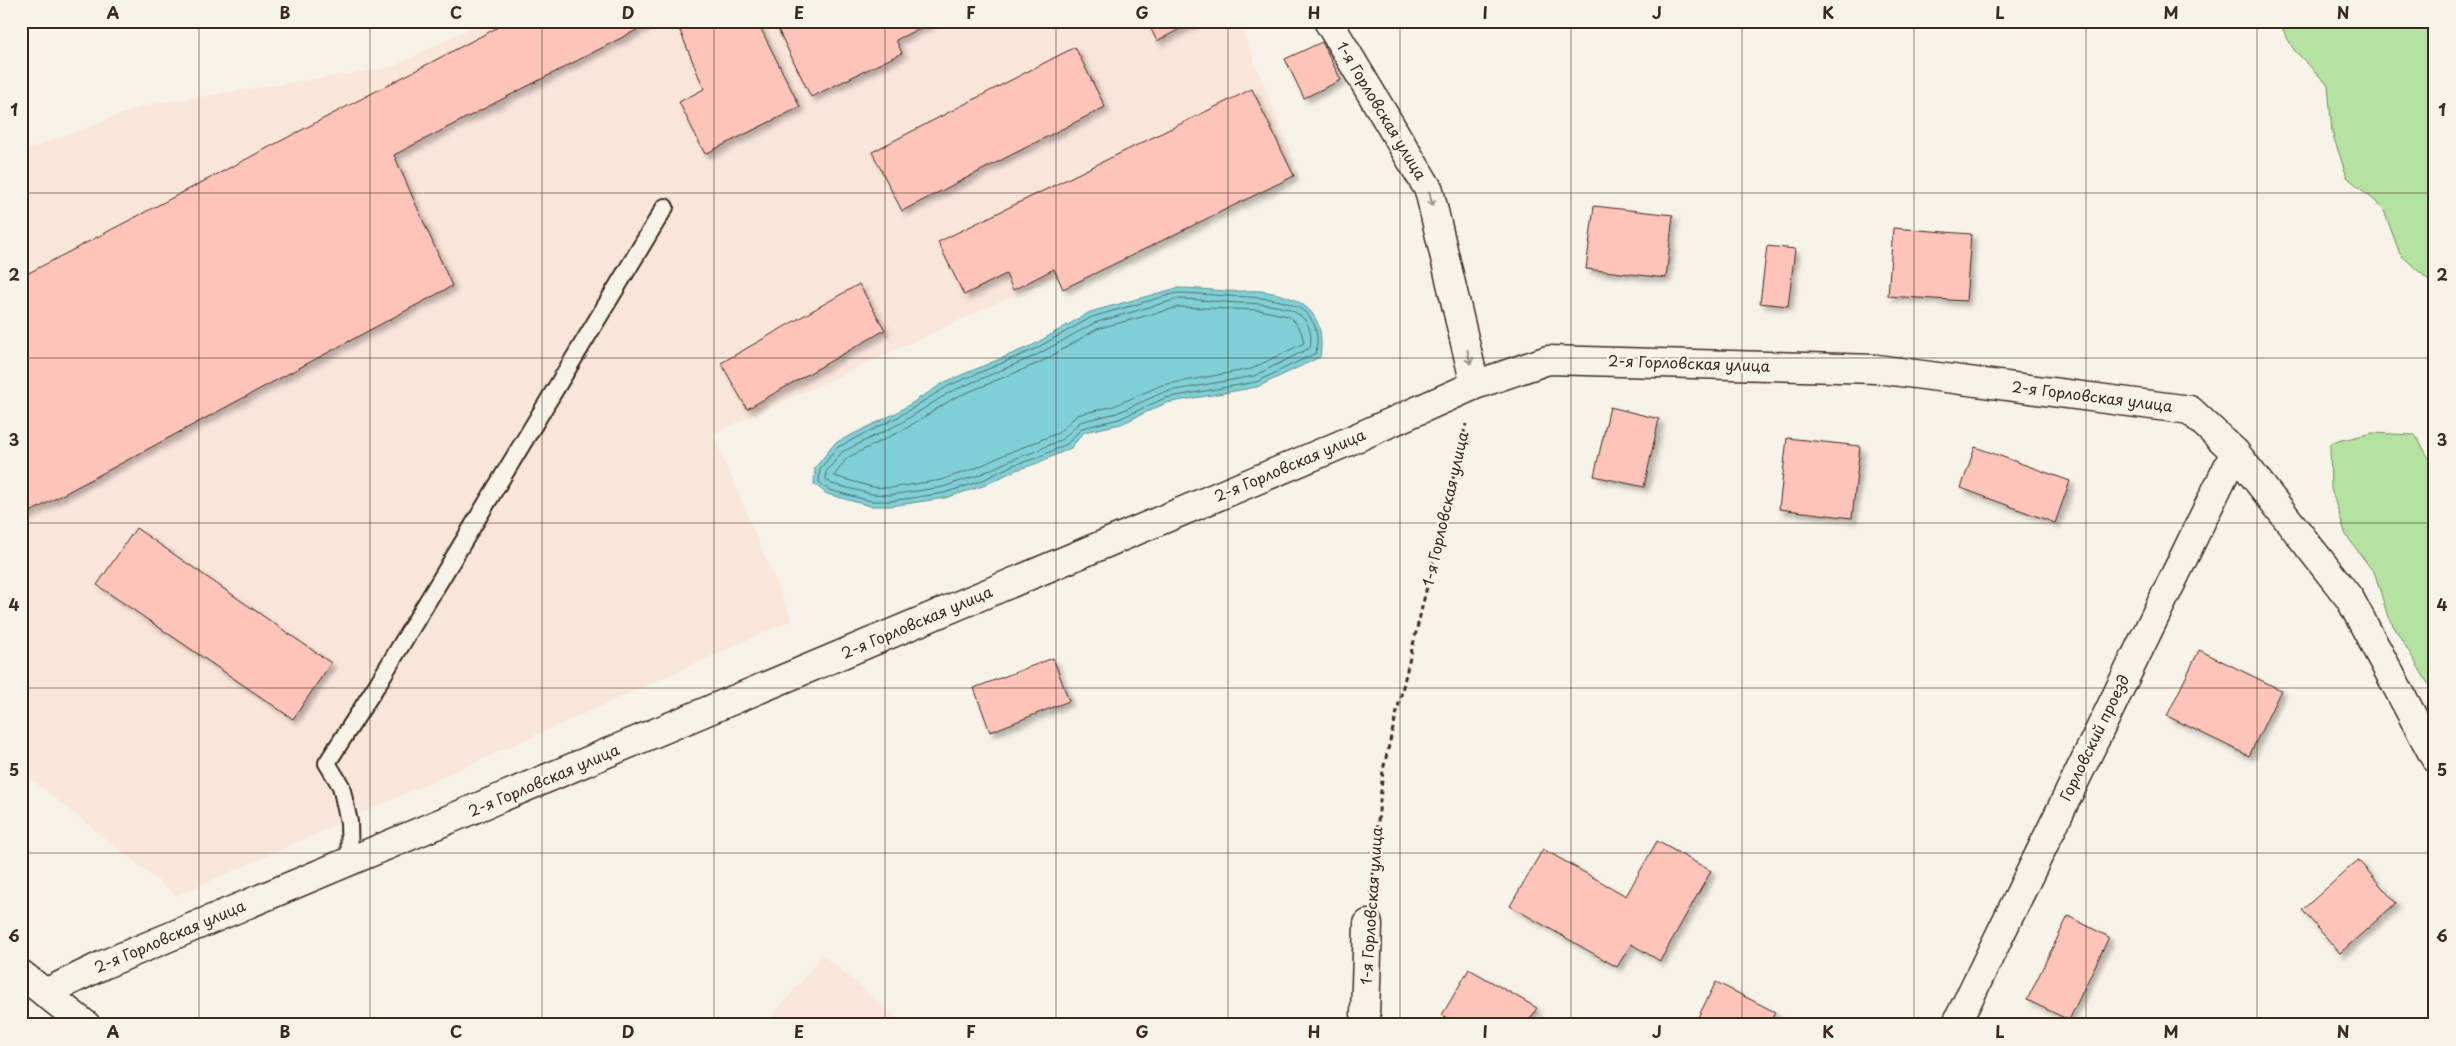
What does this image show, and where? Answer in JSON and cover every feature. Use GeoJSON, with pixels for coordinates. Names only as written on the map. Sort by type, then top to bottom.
{"type":"FeatureCollection","features":[{"type":"Feature","properties":{"kind":"street","name":"1-я Горловская улица"},"geometry":{"type":"LineString","coordinates":[[1328,21],[1429,190],[1475,385]]}},
{"type":"Feature","properties":{"kind":"street","name":"2-я Горловская улица"},"geometry":{"type":"LineString","coordinates":[[45,993],[105,964],[1331,449],[1475,385],[1548,360],[1877,369],[2190,410],[2235,452],[2350,599],[2435,758]]}},
{"type":"Feature","properties":{"kind":"street","name":"Горловский проезд"},"geometry":{"type":"LineString","coordinates":[[1956,1025],[2235,452]]}},
{"type":"Feature","properties":{"kind":"street","name":"1-я Горловская улица"},"geometry":{"type":"LineString","coordinates":[[1368,924],[1365,1014],[1368,1025]]}},
{"type":"Feature","properties":{"kind":"street"},"geometry":{"type":"LineString","coordinates":[[21,974],[86,1025]]}},
{"type":"Feature","properties":{"kind":"lane"},"geometry":{"type":"LineString","coordinates":[[350,862],[349,822],[342,786],[327,763],[665,208]]}},
{"type":"Feature","properties":{"kind":"path","name":"1-я Горловская улица"},"geometry":{"type":"LineString","coordinates":[[1368,924],[1383,770],[1475,385]]}},
{"type":"Feature","properties":{"kind":"shaded area"},"geometry":{"type":"Polygon","coordinates":[[[484,21],[1238,21],[1296,165],[713,434],[792,620],[177,896],[21,771],[21,152],[147,105],[393,67],[484,21]]]}},
{"type":"Feature","properties":{"kind":"shaded area"},"geometry":{"type":"Polygon","coordinates":[[[823,955],[906,1025],[765,1025],[823,955]]]}},
{"type":"Feature","properties":{"kind":"green space"},"geometry":{"type":"Polygon","coordinates":[[[2278,21],[2424,21],[2435,46],[2435,347],[2432,331],[2433,284],[2400,254],[2383,208],[2347,177],[2332,132],[2328,85],[2294,50],[2278,21]]]}},
{"type":"Feature","properties":{"kind":"green space"},"geometry":{"type":"Polygon","coordinates":[[[2372,433],[2415,435],[2435,468],[2435,695],[2388,617],[2375,574],[2346,535],[2331,489],[2330,443],[2372,433]]]}},
{"type":"Feature","properties":{"kind":"water"},"geometry":{"type":"Polygon","coordinates":[[[1177,288],[1261,291],[1275,293],[1299,302],[1315,318],[1319,328],[1321,341],[1320,357],[1257,387],[1166,403],[1121,424],[1084,432],[1071,448],[1016,470],[983,486],[945,498],[891,506],[870,506],[827,494],[814,484],[815,468],[835,443],[896,413],[945,382],[1033,345],[1090,312],[1177,288]]]}},
{"type":"Feature","properties":{"kind":"building"},"geometry":{"type":"Polygon","coordinates":[[[510,21],[654,21],[394,155],[452,286],[21,517],[21,277],[510,21]]]}},
{"type":"Feature","properties":{"kind":"building"},"geometry":{"type":"Polygon","coordinates":[[[676,21],[757,21],[800,107],[705,154],[679,102],[704,89],[676,21]]]}},
{"type":"Feature","properties":{"kind":"building"},"geometry":{"type":"Polygon","coordinates":[[[774,21],[934,21],[896,40],[902,53],[811,97],[774,21]]]}},
{"type":"Feature","properties":{"kind":"building"},"geometry":{"type":"Polygon","coordinates":[[[1147,21],[1195,21],[1157,41],[1147,21]]]}},
{"type":"Feature","properties":{"kind":"building"},"geometry":{"type":"Polygon","coordinates":[[[1322,42],[1341,80],[1304,98],[1285,59],[1322,42]]]}},
{"type":"Feature","properties":{"kind":"building"},"geometry":{"type":"Polygon","coordinates":[[[1075,47],[1105,107],[902,211],[872,152],[1075,47]]]}},
{"type":"Feature","properties":{"kind":"building"},"geometry":{"type":"Polygon","coordinates":[[[1252,89],[1294,176],[1063,289],[1054,269],[1013,290],[1006,274],[964,295],[938,242],[1252,89]]]}},
{"type":"Feature","properties":{"kind":"building"},"geometry":{"type":"Polygon","coordinates":[[[1594,206],[1673,215],[1666,278],[1586,269],[1594,206]]]}},
{"type":"Feature","properties":{"kind":"building"},"geometry":{"type":"Polygon","coordinates":[[[1893,228],[1971,234],[1966,301],[1888,296],[1893,228]]]}},
{"type":"Feature","properties":{"kind":"building"},"geometry":{"type":"Polygon","coordinates":[[[1767,246],[1795,249],[1788,306],[1760,303],[1767,246]]]}},
{"type":"Feature","properties":{"kind":"building"},"geometry":{"type":"Polygon","coordinates":[[[859,284],[885,330],[747,409],[721,363],[859,284]]]}},
{"type":"Feature","properties":{"kind":"building"},"geometry":{"type":"Polygon","coordinates":[[[1610,407],[1659,419],[1644,487],[1594,476],[1610,407]]]}},
{"type":"Feature","properties":{"kind":"building"},"geometry":{"type":"Polygon","coordinates":[[[1787,438],[1860,446],[1852,518],[1779,509],[1787,438]]]}},
{"type":"Feature","properties":{"kind":"building"},"geometry":{"type":"Polygon","coordinates":[[[1975,447],[2070,481],[2055,523],[1961,488],[1975,447]]]}},
{"type":"Feature","properties":{"kind":"building"},"geometry":{"type":"Polygon","coordinates":[[[136,528],[331,663],[293,719],[97,585],[136,528]]]}},
{"type":"Feature","properties":{"kind":"building"},"geometry":{"type":"Polygon","coordinates":[[[2199,650],[2281,690],[2249,756],[2167,716],[2199,650]]]}},
{"type":"Feature","properties":{"kind":"building"},"geometry":{"type":"Polygon","coordinates":[[[1053,658],[1069,701],[990,732],[974,688],[1053,658]]]}},
{"type":"Feature","properties":{"kind":"building"},"geometry":{"type":"Polygon","coordinates":[[[1657,841],[1711,871],[1660,961],[1631,944],[1617,967],[1510,906],[1543,849],[1626,896],[1657,841]]]}},
{"type":"Feature","properties":{"kind":"building"},"geometry":{"type":"Polygon","coordinates":[[[2358,860],[2396,903],[2340,953],[2302,910],[2358,860]]]}},
{"type":"Feature","properties":{"kind":"building"},"geometry":{"type":"Polygon","coordinates":[[[2068,916],[2109,937],[2069,1020],[2027,1000],[2068,916]]]}},
{"type":"Feature","properties":{"kind":"building"},"geometry":{"type":"Polygon","coordinates":[[[1469,969],[1537,1008],[1527,1025],[1458,1025],[1442,1015],[1469,969]]]}},
{"type":"Feature","properties":{"kind":"building"},"geometry":{"type":"Polygon","coordinates":[[[1716,982],[1775,1012],[1769,1025],[1694,1025],[1716,982]]]}}]}
